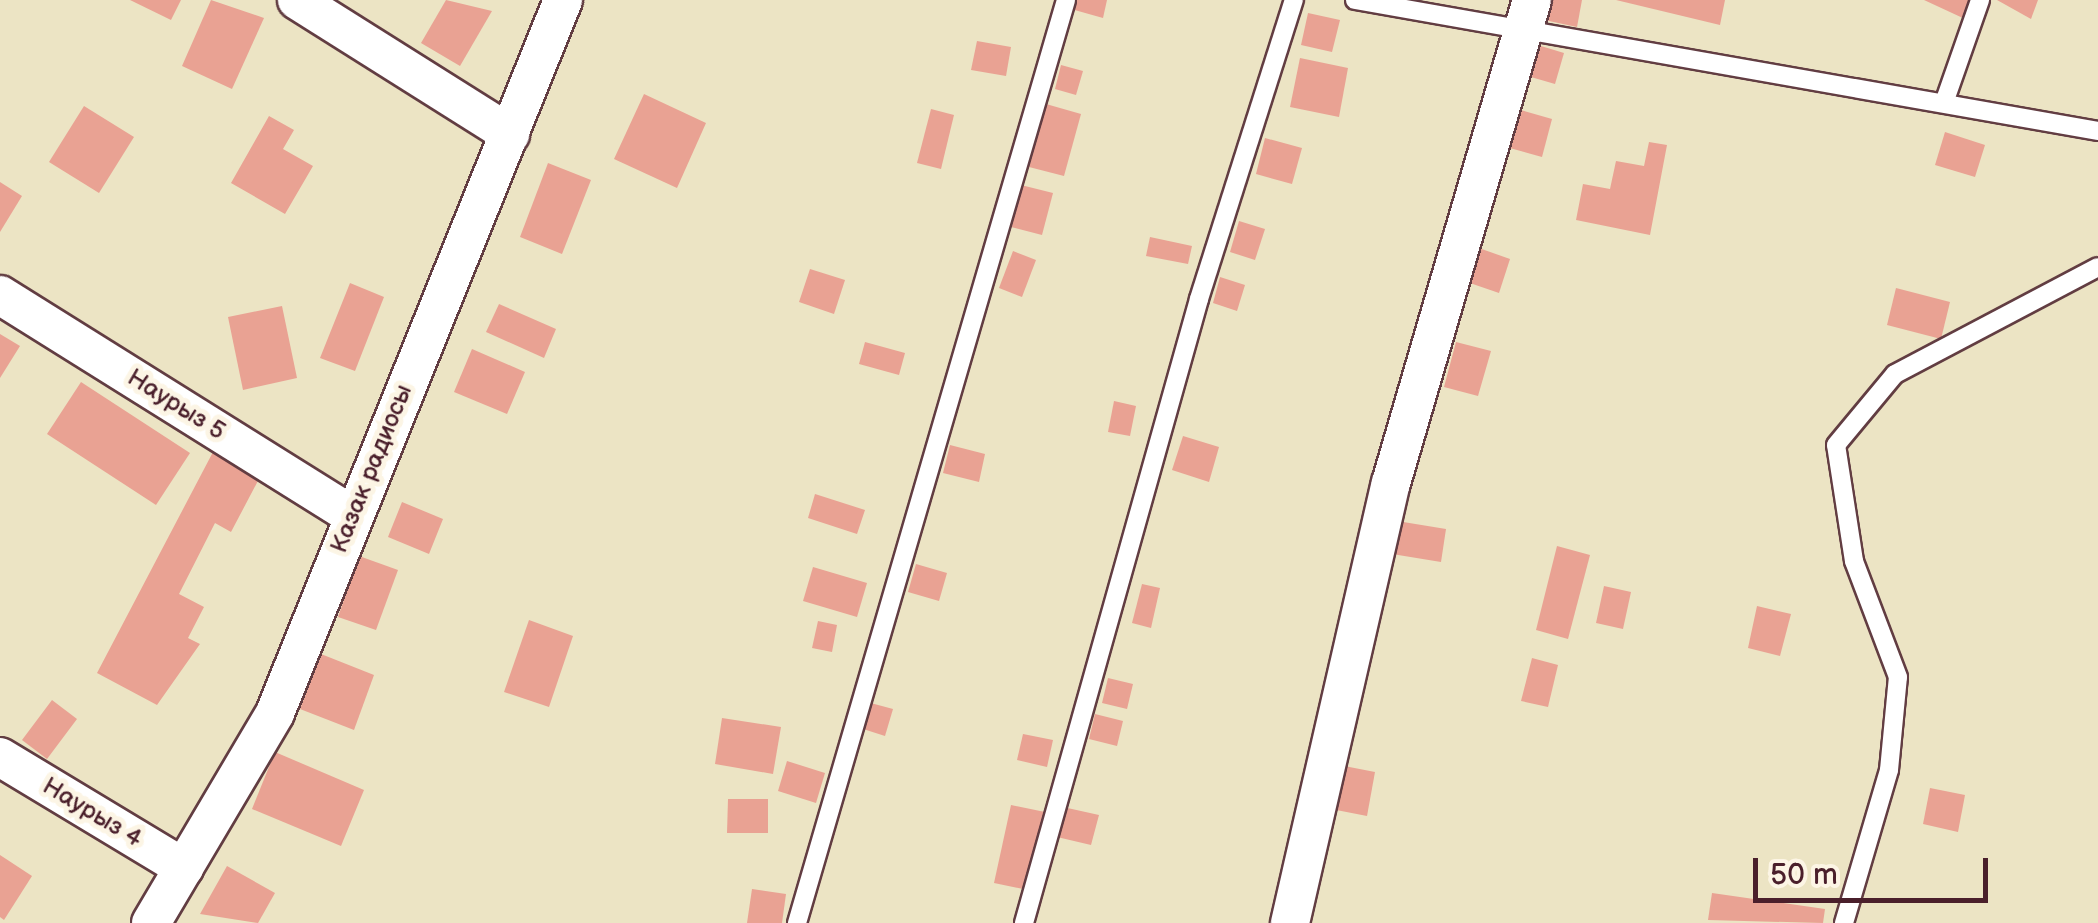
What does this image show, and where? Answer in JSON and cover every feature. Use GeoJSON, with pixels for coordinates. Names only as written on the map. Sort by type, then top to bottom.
{"type":"FeatureCollection","features":[{"type":"Feature","properties":{"kind":"street"},"geometry":{"type":"LineString","coordinates":[[298,0],[510,134]]}},
{"type":"Feature","properties":{"kind":"street","name":"Казак радиосы"},"geometry":{"type":"LineString","coordinates":[[151,923],[276,712],[562,0]]}},
{"type":"Feature","properties":{"kind":"street"},"geometry":{"type":"LineString","coordinates":[[1290,923],[1391,483],[1528,14]]}},
{"type":"Feature","properties":{"kind":"street","name":"Наурыз 5"},"geometry":{"type":"LineString","coordinates":[[0,295],[353,516]]}},
{"type":"Feature","properties":{"kind":"street","name":"Наурыз 4"},"geometry":{"type":"LineString","coordinates":[[0,758],[184,868]]}},
{"type":"Feature","properties":{"kind":"lane"},"geometry":{"type":"LineString","coordinates":[[797,923],[1066,0]]}},
{"type":"Feature","properties":{"kind":"lane"},"geometry":{"type":"LineString","coordinates":[[1024,923],[1198,299],[1294,0]]}},
{"type":"Feature","properties":{"kind":"lane"},"geometry":{"type":"LineString","coordinates":[[1355,0],[1528,14],[1944,103],[2098,131]]}},
{"type":"Feature","properties":{"kind":"lane"},"geometry":{"type":"LineString","coordinates":[[1944,103],[1980,0]]}},
{"type":"Feature","properties":{"kind":"lane"},"geometry":{"type":"LineString","coordinates":[[1844,923],[1888,770],[1898,677],[1854,561],[1836,445],[1894,374],[2098,267]]}},
{"type":"Feature","properties":{"kind":"building"},"geometry":{"type":"Polygon","coordinates":[[[130,0],[181,0],[171,20],[130,0]]]}},
{"type":"Feature","properties":{"kind":"building"},"geometry":{"type":"Polygon","coordinates":[[[211,0],[264,18],[232,89],[182,66],[211,0]]]}},
{"type":"Feature","properties":{"kind":"building"},"geometry":{"type":"Polygon","coordinates":[[[446,0],[492,11],[460,66],[421,43],[446,0]]]}},
{"type":"Feature","properties":{"kind":"building"},"geometry":{"type":"Polygon","coordinates":[[[1074,0],[1107,0],[1103,18],[1071,9],[1074,0]]]}},
{"type":"Feature","properties":{"kind":"building"},"geometry":{"type":"Polygon","coordinates":[[[1539,0],[1582,0],[1577,27],[1535,18],[1539,0]]]}},
{"type":"Feature","properties":{"kind":"building"},"geometry":{"type":"Polygon","coordinates":[[[1616,0],[1725,0],[1720,25],[1616,0]]]}},
{"type":"Feature","properties":{"kind":"building"},"geometry":{"type":"Polygon","coordinates":[[[1924,0],[1971,0],[1965,19],[1924,0]]]}},
{"type":"Feature","properties":{"kind":"building"},"geometry":{"type":"Polygon","coordinates":[[[1997,0],[2038,0],[2031,19],[1997,0]]]}},
{"type":"Feature","properties":{"kind":"building"},"geometry":{"type":"Polygon","coordinates":[[[1308,13],[1340,20],[1332,52],[1301,45],[1308,13]]]}},
{"type":"Feature","properties":{"kind":"building"},"geometry":{"type":"Polygon","coordinates":[[[977,41],[1011,47],[1006,76],[971,70],[977,41]]]}},
{"type":"Feature","properties":{"kind":"building"},"geometry":{"type":"Polygon","coordinates":[[[1531,43],[1564,53],[1555,84],[1521,74],[1531,43]]]}},
{"type":"Feature","properties":{"kind":"building"},"geometry":{"type":"Polygon","coordinates":[[[1300,58],[1348,68],[1339,117],[1290,107],[1300,58]]]}},
{"type":"Feature","properties":{"kind":"building"},"geometry":{"type":"Polygon","coordinates":[[[1061,65],[1083,71],[1076,95],[1055,89],[1061,65]]]}},
{"type":"Feature","properties":{"kind":"building"},"geometry":{"type":"Polygon","coordinates":[[[644,94],[706,123],[677,188],[614,159],[644,94]]]}},
{"type":"Feature","properties":{"kind":"building"},"geometry":{"type":"Polygon","coordinates":[[[1046,104],[1081,114],[1064,176],[1029,167],[1046,104]]]}},
{"type":"Feature","properties":{"kind":"building"},"geometry":{"type":"Polygon","coordinates":[[[84,106],[134,137],[99,193],[49,162],[84,106]]]}},
{"type":"Feature","properties":{"kind":"building"},"geometry":{"type":"Polygon","coordinates":[[[1510,107],[1552,119],[1542,157],[1499,145],[1510,107]]]}},
{"type":"Feature","properties":{"kind":"building"},"geometry":{"type":"Polygon","coordinates":[[[931,109],[954,115],[941,169],[917,163],[931,109]]]}},
{"type":"Feature","properties":{"kind":"building"},"geometry":{"type":"Polygon","coordinates":[[[269,116],[294,130],[283,149],[313,166],[285,214],[231,183],[269,116]]]}},
{"type":"Feature","properties":{"kind":"building"},"geometry":{"type":"Polygon","coordinates":[[[1945,132],[1985,145],[1975,177],[1935,165],[1945,132]]]}},
{"type":"Feature","properties":{"kind":"building"},"geometry":{"type":"Polygon","coordinates":[[[1265,138],[1302,148],[1292,184],[1256,174],[1265,138]]]}},
{"type":"Feature","properties":{"kind":"building"},"geometry":{"type":"Polygon","coordinates":[[[1649,142],[1667,145],[1650,235],[1576,220],[1583,184],[1610,189],[1616,161],[1644,166],[1649,142]]]}},
{"type":"Feature","properties":{"kind":"building"},"geometry":{"type":"Polygon","coordinates":[[[548,163],[591,180],[562,254],[520,237],[548,163]]]}},
{"type":"Feature","properties":{"kind":"building"},"geometry":{"type":"Polygon","coordinates":[[[0,182],[22,196],[0,232],[0,182]]]}},
{"type":"Feature","properties":{"kind":"building"},"geometry":{"type":"Polygon","coordinates":[[[1017,184],[1053,193],[1042,235],[1007,226],[1017,184]]]}},
{"type":"Feature","properties":{"kind":"building"},"geometry":{"type":"Polygon","coordinates":[[[1239,221],[1265,229],[1255,260],[1230,252],[1239,221]]]}},
{"type":"Feature","properties":{"kind":"building"},"geometry":{"type":"Polygon","coordinates":[[[1150,237],[1192,246],[1188,264],[1146,256],[1150,237]]]}},
{"type":"Feature","properties":{"kind":"building"},"geometry":{"type":"Polygon","coordinates":[[[1476,247],[1510,259],[1499,293],[1464,281],[1476,247]]]}},
{"type":"Feature","properties":{"kind":"building"},"geometry":{"type":"Polygon","coordinates":[[[1013,251],[1036,260],[1022,297],[999,288],[1013,251]]]}},
{"type":"Feature","properties":{"kind":"building"},"geometry":{"type":"Polygon","coordinates":[[[810,269],[845,280],[834,314],[799,302],[810,269]]]}},
{"type":"Feature","properties":{"kind":"building"},"geometry":{"type":"Polygon","coordinates":[[[1220,277],[1245,285],[1237,311],[1213,303],[1220,277]]]}},
{"type":"Feature","properties":{"kind":"building"},"geometry":{"type":"Polygon","coordinates":[[[350,283],[384,297],[355,371],[320,358],[350,283]]]}},
{"type":"Feature","properties":{"kind":"building"},"geometry":{"type":"Polygon","coordinates":[[[1896,288],[1950,302],[1941,339],[1887,325],[1896,288]]]}},
{"type":"Feature","properties":{"kind":"building"},"geometry":{"type":"Polygon","coordinates":[[[499,304],[556,329],[544,358],[486,332],[499,304]]]}},
{"type":"Feature","properties":{"kind":"building"},"geometry":{"type":"Polygon","coordinates":[[[282,306],[297,378],[243,390],[228,317],[282,306]]]}},
{"type":"Feature","properties":{"kind":"building"},"geometry":{"type":"Polygon","coordinates":[[[0,334],[20,346],[0,378],[0,334]]]}},
{"type":"Feature","properties":{"kind":"building"},"geometry":{"type":"Polygon","coordinates":[[[865,342],[905,353],[899,375],[859,364],[865,342]]]}},
{"type":"Feature","properties":{"kind":"building"},"geometry":{"type":"Polygon","coordinates":[[[1456,342],[1491,351],[1478,396],[1444,387],[1456,342]]]}},
{"type":"Feature","properties":{"kind":"building"},"geometry":{"type":"Polygon","coordinates":[[[472,349],[525,372],[507,414],[454,392],[472,349]]]}},
{"type":"Feature","properties":{"kind":"building"},"geometry":{"type":"Polygon","coordinates":[[[81,382],[190,453],[156,505],[47,434],[81,382]]]}},
{"type":"Feature","properties":{"kind":"building"},"geometry":{"type":"Polygon","coordinates":[[[1114,401],[1136,406],[1130,436],[1108,432],[1114,401]]]}},
{"type":"Feature","properties":{"kind":"building"},"geometry":{"type":"Polygon","coordinates":[[[1183,436],[1219,447],[1209,482],[1172,470],[1183,436]]]}},
{"type":"Feature","properties":{"kind":"building"},"geometry":{"type":"Polygon","coordinates":[[[950,445],[985,454],[979,482],[943,473],[950,445]]]}},
{"type":"Feature","properties":{"kind":"building"},"geometry":{"type":"Polygon","coordinates":[[[213,452],[260,477],[231,532],[215,523],[179,594],[204,607],[188,638],[200,644],[157,705],[97,673],[213,452]]]}},
{"type":"Feature","properties":{"kind":"building"},"geometry":{"type":"Polygon","coordinates":[[[815,494],[865,510],[857,534],[808,518],[815,494]]]}},
{"type":"Feature","properties":{"kind":"building"},"geometry":{"type":"Polygon","coordinates":[[[402,502],[443,519],[429,554],[388,537],[402,502]]]}},
{"type":"Feature","properties":{"kind":"building"},"geometry":{"type":"Polygon","coordinates":[[[1391,520],[1446,529],[1441,562],[1386,553],[1391,520]]]}},
{"type":"Feature","properties":{"kind":"building"},"geometry":{"type":"Polygon","coordinates":[[[1557,546],[1590,555],[1568,639],[1536,630],[1557,546]]]}},
{"type":"Feature","properties":{"kind":"building"},"geometry":{"type":"Polygon","coordinates":[[[359,556],[398,570],[376,630],[338,617],[359,556]]]}},
{"type":"Feature","properties":{"kind":"building"},"geometry":{"type":"Polygon","coordinates":[[[916,564],[947,573],[939,601],[908,592],[916,564]]]}},
{"type":"Feature","properties":{"kind":"building"},"geometry":{"type":"Polygon","coordinates":[[[813,567],[867,583],[857,617],[803,601],[813,567]]]}},
{"type":"Feature","properties":{"kind":"building"},"geometry":{"type":"Polygon","coordinates":[[[1142,584],[1160,588],[1151,628],[1132,623],[1142,584]]]}},
{"type":"Feature","properties":{"kind":"building"},"geometry":{"type":"Polygon","coordinates":[[[1604,586],[1631,592],[1623,629],[1596,623],[1604,586]]]}},
{"type":"Feature","properties":{"kind":"building"},"geometry":{"type":"Polygon","coordinates":[[[1757,606],[1791,614],[1780,656],[1748,648],[1757,606]]]}},
{"type":"Feature","properties":{"kind":"building"},"geometry":{"type":"Polygon","coordinates":[[[529,620],[573,636],[549,707],[504,692],[529,620]]]}},
{"type":"Feature","properties":{"kind":"building"},"geometry":{"type":"Polygon","coordinates":[[[818,621],[837,625],[832,652],[812,648],[818,621]]]}},
{"type":"Feature","properties":{"kind":"building"},"geometry":{"type":"Polygon","coordinates":[[[321,654],[374,675],[354,730],[300,709],[321,654]]]}},
{"type":"Feature","properties":{"kind":"building"},"geometry":{"type":"Polygon","coordinates":[[[1532,658],[1558,665],[1548,707],[1521,701],[1532,658]]]}},
{"type":"Feature","properties":{"kind":"building"},"geometry":{"type":"Polygon","coordinates":[[[1108,678],[1133,684],[1127,709],[1102,703],[1108,678]]]}},
{"type":"Feature","properties":{"kind":"building"},"geometry":{"type":"Polygon","coordinates":[[[52,700],[77,719],[47,759],[22,740],[52,700]]]}},
{"type":"Feature","properties":{"kind":"building"},"geometry":{"type":"Polygon","coordinates":[[[867,702],[893,709],[885,736],[860,728],[867,702]]]}},
{"type":"Feature","properties":{"kind":"building"},"geometry":{"type":"Polygon","coordinates":[[[1095,714],[1123,721],[1117,746],[1089,739],[1095,714]]]}},
{"type":"Feature","properties":{"kind":"building"},"geometry":{"type":"Polygon","coordinates":[[[722,718],[781,727],[773,774],[715,764],[722,718]]]}},
{"type":"Feature","properties":{"kind":"building"},"geometry":{"type":"Polygon","coordinates":[[[1023,734],[1053,740],[1047,767],[1017,760],[1023,734]]]}},
{"type":"Feature","properties":{"kind":"building"},"geometry":{"type":"Polygon","coordinates":[[[275,752],[364,790],[341,846],[252,809],[275,752]]]}},
{"type":"Feature","properties":{"kind":"building"},"geometry":{"type":"Polygon","coordinates":[[[787,761],[825,773],[816,803],[778,791],[787,761]]]}},
{"type":"Feature","properties":{"kind":"building"},"geometry":{"type":"Polygon","coordinates":[[[1334,764],[1375,772],[1367,816],[1326,808],[1334,764]]]}},
{"type":"Feature","properties":{"kind":"building"},"geometry":{"type":"Polygon","coordinates":[[[1930,788],[1965,795],[1958,832],[1923,824],[1930,788]]]}},
{"type":"Feature","properties":{"kind":"building"},"geometry":{"type":"Polygon","coordinates":[[[728,799],[768,799],[768,833],[727,833],[728,799]]]}},
{"type":"Feature","properties":{"kind":"building"},"geometry":{"type":"Polygon","coordinates":[[[1011,805],[1045,812],[1028,890],[994,883],[1011,805]]]}},
{"type":"Feature","properties":{"kind":"building"},"geometry":{"type":"Polygon","coordinates":[[[1063,807],[1099,815],[1091,845],[1057,837],[1063,807]]]}},
{"type":"Feature","properties":{"kind":"building"},"geometry":{"type":"Polygon","coordinates":[[[0,855],[32,876],[4,920],[0,917],[0,855]]]}},
{"type":"Feature","properties":{"kind":"building"},"geometry":{"type":"Polygon","coordinates":[[[227,866],[275,893],[258,923],[200,914],[227,866]]]}},
{"type":"Feature","properties":{"kind":"building"},"geometry":{"type":"Polygon","coordinates":[[[752,889],[786,894],[782,923],[747,923],[752,889]]]}},
{"type":"Feature","properties":{"kind":"building"},"geometry":{"type":"Polygon","coordinates":[[[1712,893],[1825,909],[1823,923],[1708,920],[1712,893]]]}}]}
